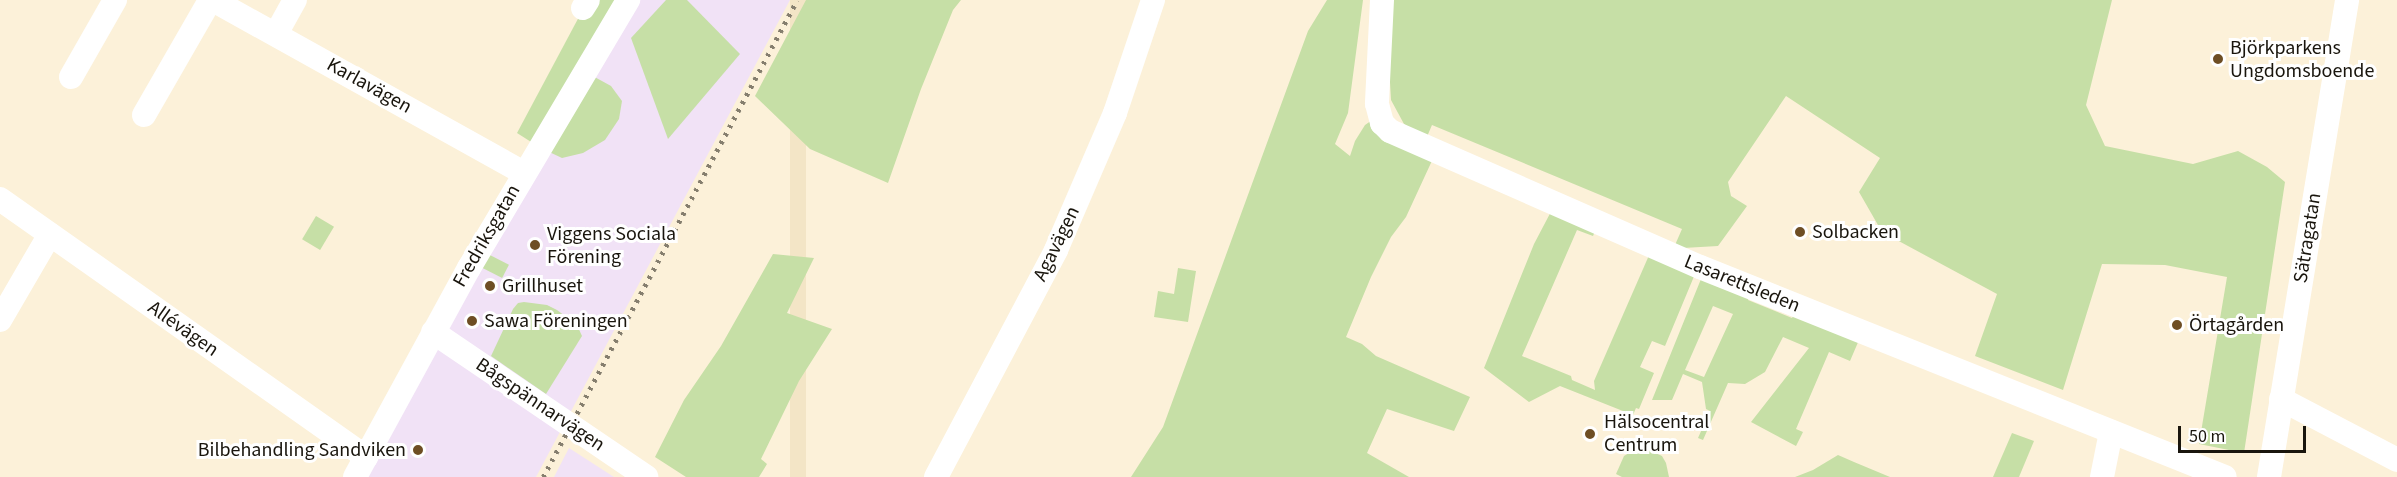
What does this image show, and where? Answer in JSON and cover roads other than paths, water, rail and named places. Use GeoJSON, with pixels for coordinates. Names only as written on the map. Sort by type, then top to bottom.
{"type":"FeatureCollection","features":[{"type":"Feature","properties":{"kind":"street"},"geometry":{"type":"LineString","coordinates":[[71,76],[115,0]]}},
{"type":"Feature","properties":{"kind":"street"},"geometry":{"type":"LineString","coordinates":[[144,115],[212,0]]}},
{"type":"Feature","properties":{"kind":"street","name":"Karlavägen"},"geometry":{"type":"LineString","coordinates":[[212,0],[524,172]]}},
{"type":"Feature","properties":{"kind":"street"},"geometry":{"type":"LineString","coordinates":[[276,34],[295,0]]}},
{"type":"Feature","properties":{"kind":"street","name":"Fredriksgatan"},"geometry":{"type":"LineString","coordinates":[[361,467],[433,332],[524,172],[628,0]]}},
{"type":"Feature","properties":{"kind":"street","name":"Agavägen"},"geometry":{"type":"LineString","coordinates":[[936,477],[1060,240],[1115,113],[1153,0]]}},
{"type":"Feature","properties":{"kind":"street","name":"Lasarettsleden"},"geometry":{"type":"LineString","coordinates":[[1382,0],[1377,104],[1382,123],[1390,131],[1701,267],[2225,477]]}},
{"type":"Feature","properties":{"kind":"street","name":"Sätragatan"},"geometry":{"type":"LineString","coordinates":[[2269,477],[2347,0]]}},
{"type":"Feature","properties":{"kind":"street","name":"Allévägen"},"geometry":{"type":"LineString","coordinates":[[0,200],[50,234],[361,467]]}},
{"type":"Feature","properties":{"kind":"street"},"geometry":{"type":"LineString","coordinates":[[0,320],[50,234]]}},
{"type":"Feature","properties":{"kind":"street","name":"Bågspännarvägen"},"geometry":{"type":"LineString","coordinates":[[433,332],[646,477]]}},
{"type":"Feature","properties":{"kind":"street"},"geometry":{"type":"LineString","coordinates":[[2281,399],[2397,460]]}},
{"type":"Feature","properties":{"kind":"street"},"geometry":{"type":"LineString","coordinates":[[2102,477],[2111,432]]}},
{"type":"Feature","properties":{"kind":"railway"},"geometry":{"type":"LineString","coordinates":[[543,477],[797,0]]}},
{"type":"Feature","properties":{"kind":"place","name":"Björkparkens Ungdomsboende"},"geometry":{"type":"Point","coordinates":[2218,59]}},
{"type":"Feature","properties":{"kind":"place","name":"Solbacken"},"geometry":{"type":"Point","coordinates":[1800,232]}},
{"type":"Feature","properties":{"kind":"place","name":"Viggens Sociala Förening"},"geometry":{"type":"Point","coordinates":[535,245]}},
{"type":"Feature","properties":{"kind":"place","name":"Grillhuset"},"geometry":{"type":"Point","coordinates":[490,286]}},
{"type":"Feature","properties":{"kind":"place","name":"Sawa Föreningen"},"geometry":{"type":"Point","coordinates":[472,321]}},
{"type":"Feature","properties":{"kind":"place","name":"Örtagården"},"geometry":{"type":"Point","coordinates":[2177,325]}},
{"type":"Feature","properties":{"kind":"place","name":"Hälsocentral Centrum"},"geometry":{"type":"Point","coordinates":[1590,434]}},
{"type":"Feature","properties":{"kind":"place","name":"Bilbehandling Sandviken"},"geometry":{"type":"Point","coordinates":[418,450]}}]}
